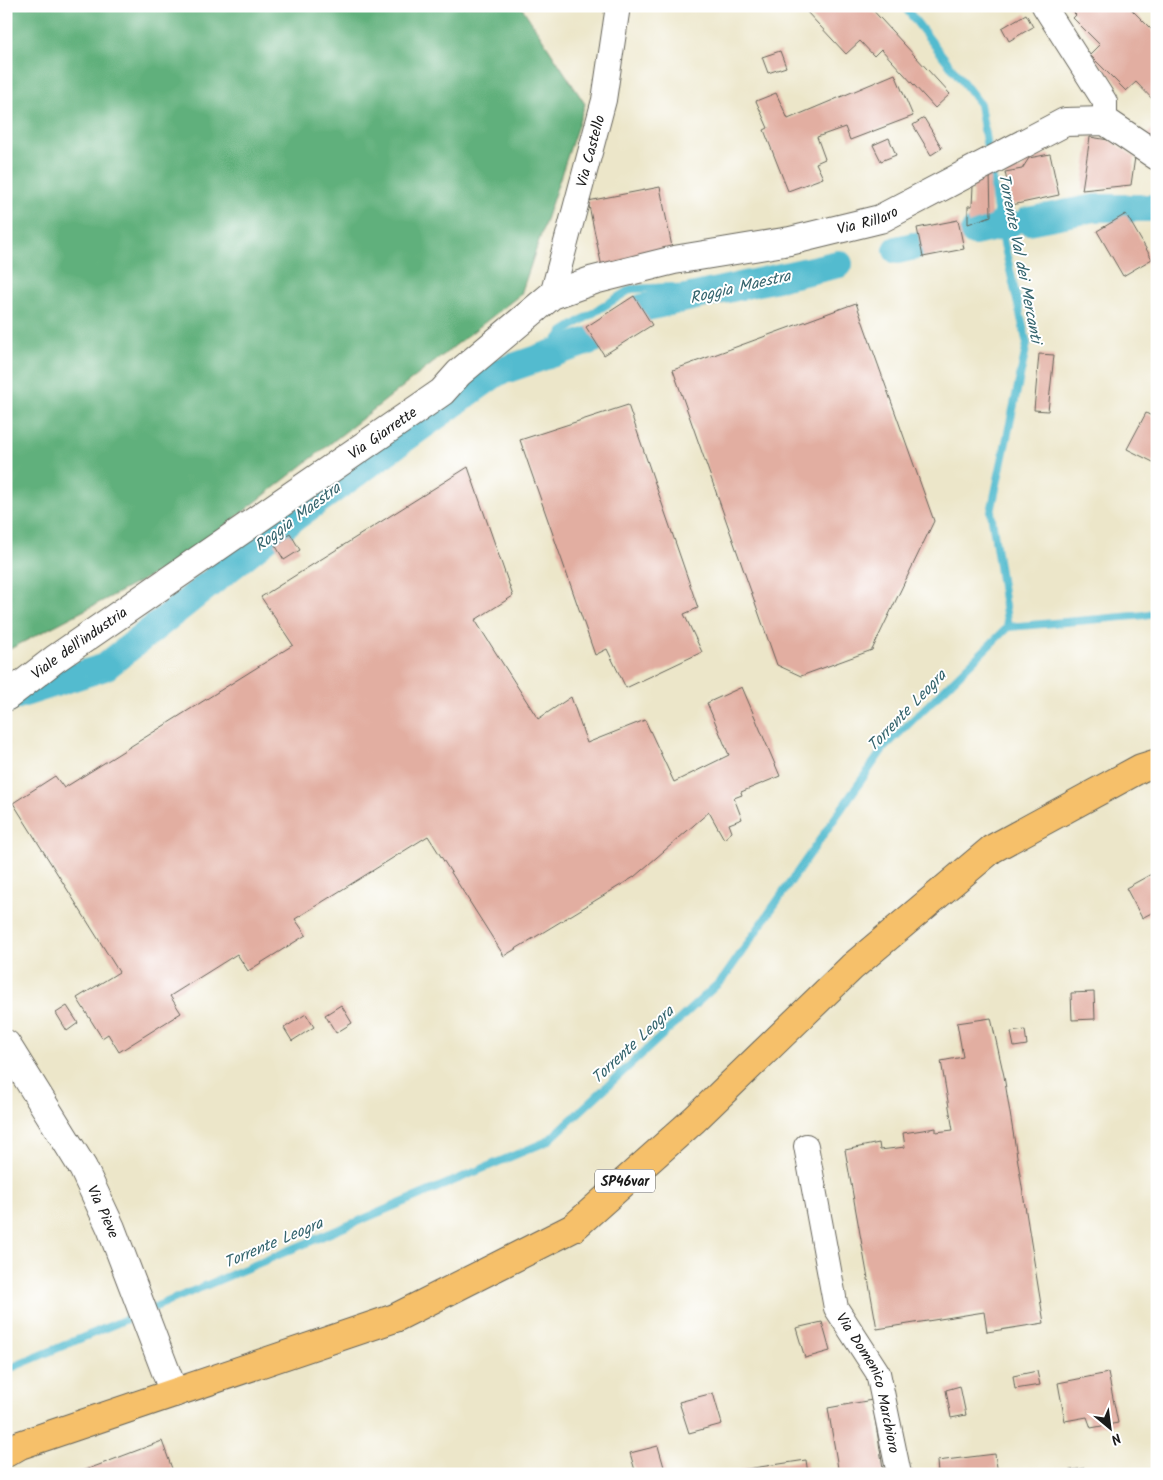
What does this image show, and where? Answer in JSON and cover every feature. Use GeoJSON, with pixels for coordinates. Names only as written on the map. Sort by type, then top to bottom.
{"type":"FeatureCollection","features":[{"type":"Feature","properties":{"kind":"main road","name":"SP46var"},"geometry":{"type":"LineString","coordinates":[[6,1453],[20,1445],[395,1318],[573,1228],[695,1119],[852,967],[992,849],[1141,768],[1157,763]]}},
{"type":"Feature","properties":{"kind":"street","name":"Via Castello"},"geometry":{"type":"LineString","coordinates":[[552,295],[604,100],[618,6]]}},
{"type":"Feature","properties":{"kind":"street"},"geometry":{"type":"LineString","coordinates":[[1044,6],[1105,102],[1105,121],[1157,156]]}},
{"type":"Feature","properties":{"kind":"street","name":"Via Rillaro"},"geometry":{"type":"LineString","coordinates":[[552,295],[594,280],[674,260],[790,241],[880,219],[1065,122],[1105,121]]}},
{"type":"Feature","properties":{"kind":"street","name":"Via Giarrette"},"geometry":{"type":"LineString","coordinates":[[154,592],[442,392],[459,373],[552,295]]}},
{"type":"Feature","properties":{"kind":"street","name":"Viale dell'industria"},"geometry":{"type":"LineString","coordinates":[[6,697],[55,659],[104,628],[154,592]]}},
{"type":"Feature","properties":{"kind":"street"},"geometry":{"type":"LineString","coordinates":[[6,674],[104,628]]}},
{"type":"Feature","properties":{"kind":"street","name":"Via Pieve"},"geometry":{"type":"LineString","coordinates":[[6,1044],[83,1168],[111,1228],[174,1393]]}},
{"type":"Feature","properties":{"kind":"street","name":"Via Domenico Marchioro"},"geometry":{"type":"LineString","coordinates":[[806,1146],[836,1308],[878,1373],[900,1474]]}},
{"type":"Feature","properties":{"kind":"green space"},"geometry":{"type":"Polygon","coordinates":[[[6,6],[521,6],[585,104],[521,294],[183,559],[6,651],[6,6]]]}},
{"type":"Feature","properties":{"kind":"building"},"geometry":{"type":"Polygon","coordinates":[[[812,6],[869,6],[950,94],[935,108],[881,49],[874,56],[860,41],[846,54],[806,11],[812,6]]]}},
{"type":"Feature","properties":{"kind":"building"},"geometry":{"type":"Polygon","coordinates":[[[1067,6],[1128,6],[1157,35],[1157,104],[1136,82],[1126,91],[1090,55],[1100,45],[1073,18],[1076,15],[1067,6]]]}},
{"type":"Feature","properties":{"kind":"building"},"geometry":{"type":"Polygon","coordinates":[[[1026,14],[1033,27],[1009,41],[1002,28],[1026,14]]]}},
{"type":"Feature","properties":{"kind":"building"},"geometry":{"type":"Polygon","coordinates":[[[780,51],[786,67],[768,73],[762,57],[780,51]]]}},
{"type":"Feature","properties":{"kind":"building"},"geometry":{"type":"Polygon","coordinates":[[[895,74],[913,116],[850,140],[845,127],[817,137],[825,159],[816,163],[823,178],[788,191],[764,130],[768,128],[756,101],[776,93],[788,119],[895,74]]]}},
{"type":"Feature","properties":{"kind":"building"},"geometry":{"type":"Polygon","coordinates":[[[924,118],[942,148],[931,155],[913,125],[924,118]]]}},
{"type":"Feature","properties":{"kind":"building"},"geometry":{"type":"Polygon","coordinates":[[[1157,125],[1157,149],[1145,136],[1157,125]]]}},
{"type":"Feature","properties":{"kind":"building"},"geometry":{"type":"Polygon","coordinates":[[[1090,137],[1109,140],[1135,157],[1131,185],[1082,190],[1090,137]]]}},
{"type":"Feature","properties":{"kind":"building"},"geometry":{"type":"Polygon","coordinates":[[[889,138],[896,155],[881,161],[873,145],[889,138]]]}},
{"type":"Feature","properties":{"kind":"building"},"geometry":{"type":"Polygon","coordinates":[[[1050,154],[1059,195],[1012,205],[1005,172],[1022,169],[1029,158],[1050,154]]]}},
{"type":"Feature","properties":{"kind":"building"},"geometry":{"type":"Polygon","coordinates":[[[990,173],[991,216],[968,224],[968,206],[972,206],[973,186],[990,173]]]}},
{"type":"Feature","properties":{"kind":"building"},"geometry":{"type":"Polygon","coordinates":[[[660,187],[673,252],[602,267],[588,201],[660,187]]]}},
{"type":"Feature","properties":{"kind":"building"},"geometry":{"type":"Polygon","coordinates":[[[1126,214],[1152,259],[1123,276],[1097,231],[1126,214]]]}},
{"type":"Feature","properties":{"kind":"building"},"geometry":{"type":"Polygon","coordinates":[[[958,220],[964,249],[923,257],[917,228],[958,220]]]}},
{"type":"Feature","properties":{"kind":"building"},"geometry":{"type":"Polygon","coordinates":[[[634,296],[652,325],[604,355],[586,327],[634,296]]]}},
{"type":"Feature","properties":{"kind":"building"},"geometry":{"type":"Polygon","coordinates":[[[856,303],[934,521],[872,650],[801,676],[777,665],[673,370],[856,303]]]}},
{"type":"Feature","properties":{"kind":"building"},"geometry":{"type":"Polygon","coordinates":[[[1039,354],[1054,355],[1048,411],[1034,410],[1039,354]]]}},
{"type":"Feature","properties":{"kind":"building"},"geometry":{"type":"Polygon","coordinates":[[[628,405],[698,608],[684,614],[702,652],[626,688],[607,649],[595,655],[520,440],[628,405]]]}},
{"type":"Feature","properties":{"kind":"building"},"geometry":{"type":"Polygon","coordinates":[[[1146,413],[1157,419],[1157,464],[1127,449],[1146,413]]]}},
{"type":"Feature","properties":{"kind":"building"},"geometry":{"type":"Polygon","coordinates":[[[468,467],[513,596],[475,620],[538,719],[571,697],[587,743],[645,720],[674,782],[729,755],[707,703],[742,687],[780,776],[741,792],[742,795],[734,798],[742,819],[729,824],[732,832],[724,839],[709,812],[634,877],[504,956],[428,836],[295,919],[306,935],[248,971],[237,954],[170,996],[181,1013],[119,1052],[108,1034],[102,1038],[77,998],[119,972],[13,803],[55,776],[64,788],[293,645],[261,597],[468,467]]]}},
{"type":"Feature","properties":{"kind":"building"},"geometry":{"type":"Polygon","coordinates":[[[290,533],[300,550],[284,560],[274,543],[290,533]]]}},
{"type":"Feature","properties":{"kind":"building"},"geometry":{"type":"Polygon","coordinates":[[[1157,871],[1157,910],[1142,918],[1126,888],[1157,871]]]}},
{"type":"Feature","properties":{"kind":"building"},"geometry":{"type":"Polygon","coordinates":[[[1094,992],[1095,1019],[1072,1020],[1071,993],[1094,992]]]}},
{"type":"Feature","properties":{"kind":"building"},"geometry":{"type":"Polygon","coordinates":[[[341,1005],[352,1023],[336,1033],[325,1015],[341,1005]]]}},
{"type":"Feature","properties":{"kind":"building"},"geometry":{"type":"Polygon","coordinates":[[[67,1006],[78,1023],[67,1031],[56,1013],[67,1006]]]}},
{"type":"Feature","properties":{"kind":"building"},"geometry":{"type":"Polygon","coordinates":[[[306,1014],[314,1027],[292,1041],[284,1028],[306,1014]]]}},
{"type":"Feature","properties":{"kind":"building"},"geometry":{"type":"Polygon","coordinates":[[[991,1018],[1004,1076],[1044,1323],[987,1332],[984,1312],[877,1329],[845,1150],[879,1143],[880,1150],[905,1147],[903,1133],[936,1128],[936,1132],[953,1130],[941,1061],[963,1057],[957,1023],[991,1018]]]}},
{"type":"Feature","properties":{"kind":"building"},"geometry":{"type":"Polygon","coordinates":[[[1025,1030],[1027,1045],[1014,1047],[1011,1032],[1025,1030]]]}},
{"type":"Feature","properties":{"kind":"building"},"geometry":{"type":"Polygon","coordinates":[[[822,1322],[830,1351],[805,1358],[796,1328],[822,1322]]]}},
{"type":"Feature","properties":{"kind":"building"},"geometry":{"type":"Polygon","coordinates":[[[1037,1371],[1040,1385],[1015,1389],[1013,1376],[1037,1371]]]}},
{"type":"Feature","properties":{"kind":"building"},"geometry":{"type":"Polygon","coordinates":[[[1108,1373],[1118,1423],[1091,1428],[1087,1417],[1065,1421],[1058,1383],[1108,1373]]]}},
{"type":"Feature","properties":{"kind":"building"},"geometry":{"type":"Polygon","coordinates":[[[960,1386],[966,1415],[951,1418],[946,1390],[960,1386]]]}},
{"type":"Feature","properties":{"kind":"building"},"geometry":{"type":"Polygon","coordinates":[[[713,1393],[722,1424],[689,1433],[679,1402],[713,1393]]]}},
{"type":"Feature","properties":{"kind":"building"},"geometry":{"type":"Polygon","coordinates":[[[872,1400],[884,1474],[839,1474],[828,1408],[872,1400]]]}},
{"type":"Feature","properties":{"kind":"building"},"geometry":{"type":"Polygon","coordinates":[[[162,1441],[174,1474],[75,1474],[162,1441]]]}},
{"type":"Feature","properties":{"kind":"building"},"geometry":{"type":"Polygon","coordinates":[[[658,1446],[666,1474],[636,1474],[630,1453],[658,1446]]]}},
{"type":"Feature","properties":{"kind":"building"},"geometry":{"type":"Polygon","coordinates":[[[995,1454],[998,1474],[938,1474],[937,1461],[995,1454]]]}},
{"type":"Feature","properties":{"kind":"building"},"geometry":{"type":"Polygon","coordinates":[[[806,1460],[808,1474],[741,1474],[740,1470],[806,1460]]]}},
{"type":"Feature","properties":{"kind":"building"},"geometry":{"type":"Polygon","coordinates":[[[1085,1468],[1086,1474],[1051,1474],[1051,1473],[1085,1468]]]}},
{"type":"Feature","properties":{"kind":"waterway","name":"Torrente Val dei Mercanti"},"geometry":{"type":"LineString","coordinates":[[904,6],[980,104],[999,222],[1027,344],[991,512],[1008,627]]}},
{"type":"Feature","properties":{"kind":"waterway","name":"Roggia Maestra"},"geometry":{"type":"LineString","coordinates":[[1028,221],[1095,208],[1157,208]]}},
{"type":"Feature","properties":{"kind":"waterway","name":"Roggia Maestra"},"geometry":{"type":"LineString","coordinates":[[974,232],[1009,224]]}},
{"type":"Feature","properties":{"kind":"waterway","name":"Roggia Maestra"},"geometry":{"type":"LineString","coordinates":[[897,250],[914,246]]}},
{"type":"Feature","properties":{"kind":"waterway","name":"Roggia Maestra"},"geometry":{"type":"LineString","coordinates":[[642,308],[839,264]]}},
{"type":"Feature","properties":{"kind":"waterway"},"geometry":{"type":"LineString","coordinates":[[545,356],[563,332],[631,289],[672,287],[701,295]]}},
{"type":"Feature","properties":{"kind":"waterway","name":"Roggia Maestra"},"geometry":{"type":"LineString","coordinates":[[6,699],[105,667],[281,527],[496,373],[594,339]]}},
{"type":"Feature","properties":{"kind":"waterway","name":"Torrente Leogra"},"geometry":{"type":"LineString","coordinates":[[6,1370],[548,1141],[723,979],[883,749],[1008,627],[1157,614]]}}]}
